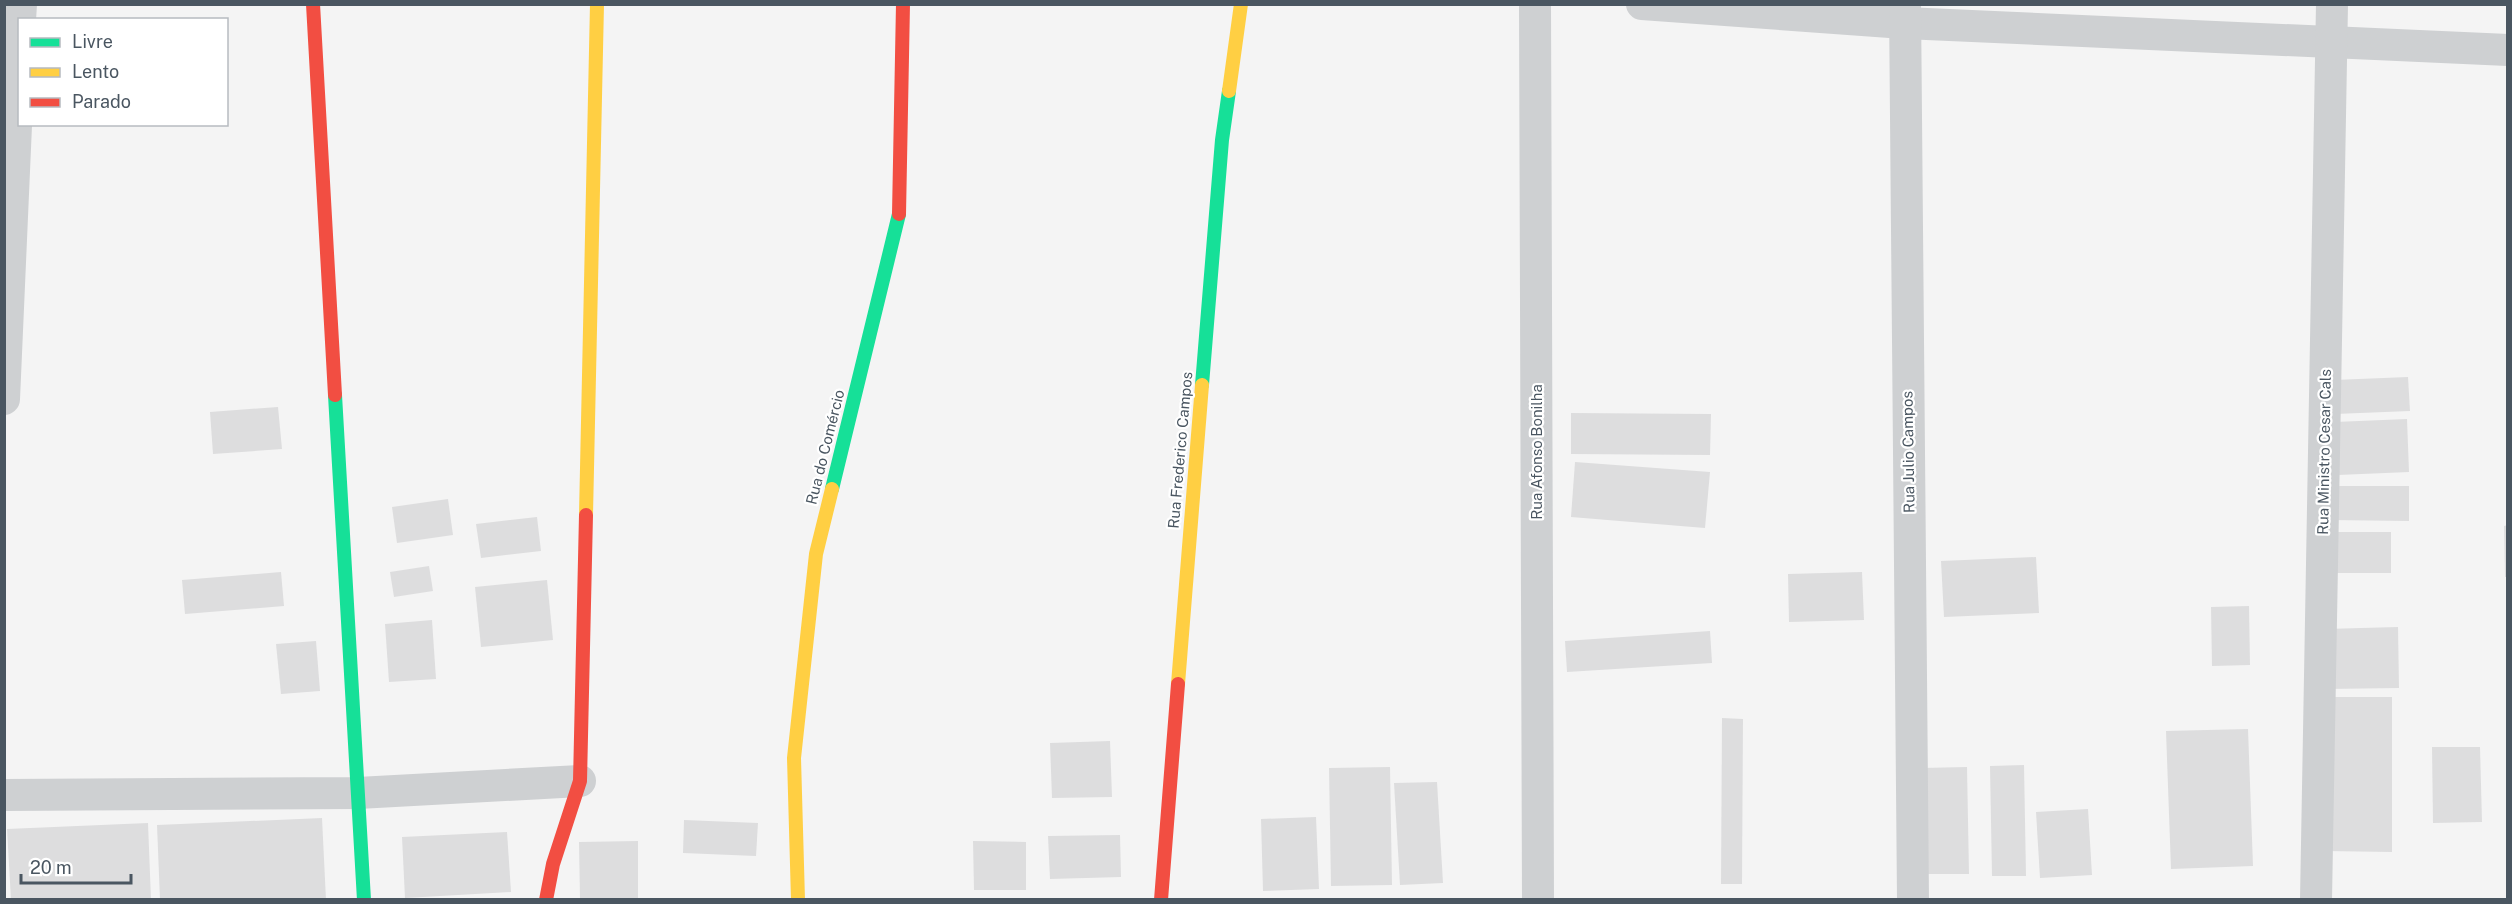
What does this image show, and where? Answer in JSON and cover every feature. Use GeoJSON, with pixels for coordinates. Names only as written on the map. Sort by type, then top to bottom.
{"type":"FeatureCollection","features":[{"type":"Feature","properties":{"kind":"street"},"geometry":{"type":"LineString","coordinates":[[313,4],[364,900]]}},
{"type":"Feature","properties":{"kind":"street"},"geometry":{"type":"LineString","coordinates":[[546,900],[553,864],[580,781],[597,4]]}},
{"type":"Feature","properties":{"kind":"street","name":"Rua do Comércio"},"geometry":{"type":"LineString","coordinates":[[798,900],[794,758],[816,554],[900,211],[903,4]]}},
{"type":"Feature","properties":{"kind":"street","name":"Rua Frederico Campos"},"geometry":{"type":"LineString","coordinates":[[1161,900],[1222,140],[1241,4]]}},
{"type":"Feature","properties":{"kind":"street","name":"Rua Afonso Bonilha"},"geometry":{"type":"LineString","coordinates":[[1535,4],[1538,900]]}},
{"type":"Feature","properties":{"kind":"street"},"geometry":{"type":"LineString","coordinates":[[1641,4],[1904,14],[2332,43],[2508,50]]}},
{"type":"Feature","properties":{"kind":"street","name":"Rua Ministro Cesar Cals"},"geometry":{"type":"LineString","coordinates":[[2316,900],[2332,4]]}},
{"type":"Feature","properties":{"kind":"street","name":"Rua Julio Campos"},"geometry":{"type":"LineString","coordinates":[[1904,14],[1913,900]]}},
{"type":"Feature","properties":{"kind":"street"},"geometry":{"type":"LineString","coordinates":[[4,399],[18,80]]}},
{"type":"Feature","properties":{"kind":"street"},"geometry":{"type":"LineString","coordinates":[[4,795],[358,793],[580,781]]}},
{"type":"Feature","properties":{"kind":"building"},"geometry":{"type":"Polygon","coordinates":[[[2408,377],[2410,411],[2335,414],[2334,380],[2408,377]]]}},
{"type":"Feature","properties":{"kind":"building"},"geometry":{"type":"Polygon","coordinates":[[[278,407],[282,449],[213,454],[210,412],[278,407]]]}},
{"type":"Feature","properties":{"kind":"building"},"geometry":{"type":"Polygon","coordinates":[[[1571,413],[1711,414],[1710,455],[1571,454],[1571,413]]]}},
{"type":"Feature","properties":{"kind":"building"},"geometry":{"type":"Polygon","coordinates":[[[2407,419],[2409,472],[2338,475],[2335,422],[2407,419]]]}},
{"type":"Feature","properties":{"kind":"building"},"geometry":{"type":"Polygon","coordinates":[[[1575,462],[1710,472],[1705,528],[1571,517],[1575,462]]]}},
{"type":"Feature","properties":{"kind":"building"},"geometry":{"type":"Polygon","coordinates":[[[2330,486],[2409,486],[2409,521],[2330,520],[2330,486]]]}},
{"type":"Feature","properties":{"kind":"building"},"geometry":{"type":"Polygon","coordinates":[[[448,499],[453,535],[397,543],[392,507],[448,499]]]}},
{"type":"Feature","properties":{"kind":"building"},"geometry":{"type":"Polygon","coordinates":[[[537,517],[541,551],[481,558],[476,524],[537,517]]]}},
{"type":"Feature","properties":{"kind":"building"},"geometry":{"type":"Polygon","coordinates":[[[2508,525],[2508,577],[2505,577],[2504,526],[2508,525]]]}},
{"type":"Feature","properties":{"kind":"building"},"geometry":{"type":"Polygon","coordinates":[[[2332,532],[2391,532],[2391,573],[2333,573],[2332,532]]]}},
{"type":"Feature","properties":{"kind":"building"},"geometry":{"type":"Polygon","coordinates":[[[2036,557],[2039,613],[1944,617],[1941,561],[2036,557]]]}},
{"type":"Feature","properties":{"kind":"building"},"geometry":{"type":"Polygon","coordinates":[[[429,566],[433,591],[394,597],[390,572],[429,566]]]}},
{"type":"Feature","properties":{"kind":"building"},"geometry":{"type":"Polygon","coordinates":[[[281,572],[284,606],[185,614],[182,580],[281,572]]]}},
{"type":"Feature","properties":{"kind":"building"},"geometry":{"type":"Polygon","coordinates":[[[1862,572],[1864,620],[1789,622],[1788,574],[1862,572]]]}},
{"type":"Feature","properties":{"kind":"building"},"geometry":{"type":"Polygon","coordinates":[[[547,580],[553,640],[481,647],[475,587],[547,580]]]}},
{"type":"Feature","properties":{"kind":"building"},"geometry":{"type":"Polygon","coordinates":[[[2249,606],[2250,665],[2212,666],[2211,607],[2249,606]]]}},
{"type":"Feature","properties":{"kind":"building"},"geometry":{"type":"Polygon","coordinates":[[[432,620],[436,679],[389,682],[385,624],[432,620]]]}},
{"type":"Feature","properties":{"kind":"building"},"geometry":{"type":"Polygon","coordinates":[[[2398,627],[2399,688],[2327,689],[2325,629],[2398,627]]]}},
{"type":"Feature","properties":{"kind":"building"},"geometry":{"type":"Polygon","coordinates":[[[1710,631],[1712,663],[1567,672],[1565,641],[1710,631]]]}},
{"type":"Feature","properties":{"kind":"building"},"geometry":{"type":"Polygon","coordinates":[[[316,641],[320,691],[281,694],[276,644],[316,641]]]}},
{"type":"Feature","properties":{"kind":"building"},"geometry":{"type":"Polygon","coordinates":[[[2325,697],[2392,697],[2392,852],[2325,851],[2325,697]]]}},
{"type":"Feature","properties":{"kind":"building"},"geometry":{"type":"Polygon","coordinates":[[[1722,718],[1743,719],[1742,884],[1721,884],[1722,718]]]}},
{"type":"Feature","properties":{"kind":"building"},"geometry":{"type":"Polygon","coordinates":[[[2248,729],[2253,866],[2171,869],[2166,731],[2248,729]]]}},
{"type":"Feature","properties":{"kind":"building"},"geometry":{"type":"Polygon","coordinates":[[[1110,741],[1112,797],[1052,798],[1050,743],[1110,741]]]}},
{"type":"Feature","properties":{"kind":"building"},"geometry":{"type":"Polygon","coordinates":[[[2432,747],[2480,747],[2482,822],[2433,823],[2432,747]]]}},
{"type":"Feature","properties":{"kind":"building"},"geometry":{"type":"Polygon","coordinates":[[[2024,765],[2026,876],[1992,876],[1990,766],[2024,765]]]}},
{"type":"Feature","properties":{"kind":"building"},"geometry":{"type":"Polygon","coordinates":[[[1390,767],[1392,885],[1331,886],[1329,768],[1390,767]]]}},
{"type":"Feature","properties":{"kind":"building"},"geometry":{"type":"Polygon","coordinates":[[[1967,767],[1969,874],[1922,874],[1921,768],[1967,767]]]}},
{"type":"Feature","properties":{"kind":"building"},"geometry":{"type":"Polygon","coordinates":[[[1437,782],[1443,883],[1400,885],[1394,783],[1437,782]]]}},
{"type":"Feature","properties":{"kind":"building"},"geometry":{"type":"Polygon","coordinates":[[[2088,809],[2092,875],[2040,878],[2036,812],[2088,809]]]}},
{"type":"Feature","properties":{"kind":"building"},"geometry":{"type":"Polygon","coordinates":[[[1316,817],[1319,889],[1263,891],[1261,819],[1316,817]]]}},
{"type":"Feature","properties":{"kind":"building"},"geometry":{"type":"Polygon","coordinates":[[[322,818],[326,900],[160,900],[157,825],[322,818]]]}},
{"type":"Feature","properties":{"kind":"building"},"geometry":{"type":"Polygon","coordinates":[[[684,820],[758,823],[756,856],[683,853],[684,820]]]}},
{"type":"Feature","properties":{"kind":"building"},"geometry":{"type":"Polygon","coordinates":[[[148,823],[151,900],[11,900],[7,829],[148,823]]]}},
{"type":"Feature","properties":{"kind":"building"},"geometry":{"type":"Polygon","coordinates":[[[507,832],[511,892],[405,898],[402,837],[507,832]]]}},
{"type":"Feature","properties":{"kind":"building"},"geometry":{"type":"Polygon","coordinates":[[[1120,835],[1121,877],[1050,879],[1048,836],[1120,835]]]}},
{"type":"Feature","properties":{"kind":"building"},"geometry":{"type":"Polygon","coordinates":[[[638,841],[638,898],[580,899],[579,842],[638,841]]]}},
{"type":"Feature","properties":{"kind":"building"},"geometry":{"type":"Polygon","coordinates":[[[973,841],[1026,842],[1026,890],[974,890],[973,841]]]}},
{"type":"Feature","properties":{"kind":"traffic: fast"},"geometry":{"type":"LineString","coordinates":[[1202,385],[1222,140],[1229,91]]}},
{"type":"Feature","properties":{"kind":"traffic: fast"},"geometry":{"type":"LineString","coordinates":[[832,489],[899,214]]}},
{"type":"Feature","properties":{"kind":"traffic: fast"},"geometry":{"type":"LineString","coordinates":[[335,395],[364,900]]}},
{"type":"Feature","properties":{"kind":"traffic: slow"},"geometry":{"type":"LineString","coordinates":[[586,515],[597,4]]}},
{"type":"Feature","properties":{"kind":"traffic: slow"},"geometry":{"type":"LineString","coordinates":[[1229,91],[1241,4]]}},
{"type":"Feature","properties":{"kind":"traffic: slow"},"geometry":{"type":"LineString","coordinates":[[1178,684],[1202,385]]}},
{"type":"Feature","properties":{"kind":"traffic: slow"},"geometry":{"type":"LineString","coordinates":[[798,900],[794,758],[816,554],[832,489]]}},
{"type":"Feature","properties":{"kind":"traffic: jam"},"geometry":{"type":"LineString","coordinates":[[313,4],[335,395]]}},
{"type":"Feature","properties":{"kind":"traffic: jam"},"geometry":{"type":"LineString","coordinates":[[899,214],[903,4]]}},
{"type":"Feature","properties":{"kind":"traffic: jam"},"geometry":{"type":"LineString","coordinates":[[546,900],[553,864],[580,781],[586,515]]}},
{"type":"Feature","properties":{"kind":"traffic: jam"},"geometry":{"type":"LineString","coordinates":[[1161,900],[1178,684]]}}]}
